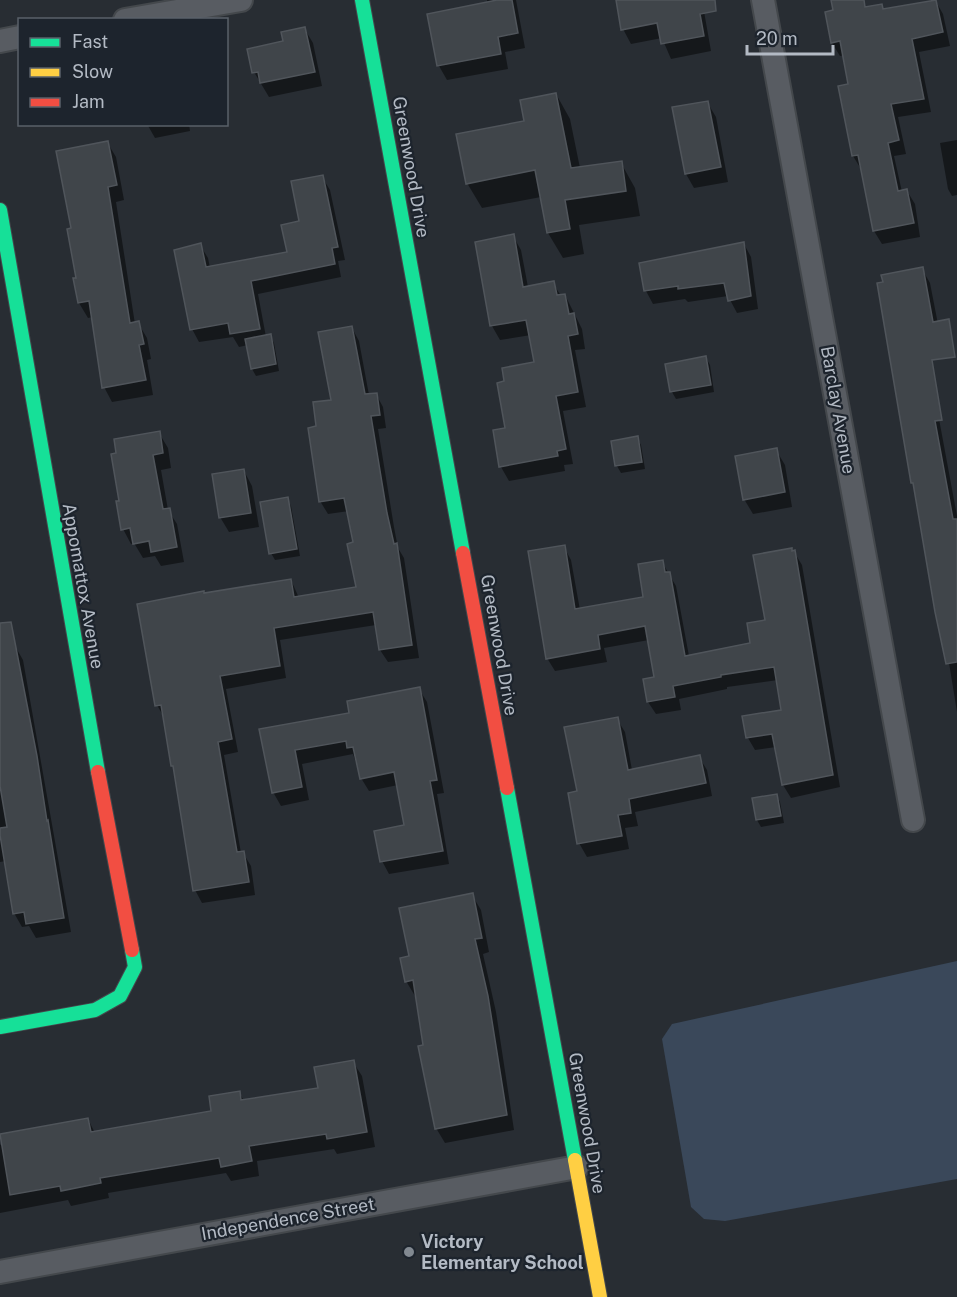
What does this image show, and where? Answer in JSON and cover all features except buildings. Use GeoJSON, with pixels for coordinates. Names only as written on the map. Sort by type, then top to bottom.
{"type":"FeatureCollection","features":[{"type":"Feature","properties":{"kind":"street"},"geometry":{"type":"LineString","coordinates":[[138,18],[241,0]]}},
{"type":"Feature","properties":{"kind":"street","name":"Greenwood Drive"},"geometry":{"type":"LineString","coordinates":[[362,0],[600,1297]]}},
{"type":"Feature","properties":{"kind":"street","name":"Barclay Avenue"},"geometry":{"type":"LineString","coordinates":[[763,0],[913,820]]}},
{"type":"Feature","properties":{"kind":"street"},"geometry":{"type":"LineString","coordinates":[[0,41],[18,37]]}},
{"type":"Feature","properties":{"kind":"street","name":"Appomattox Avenue"},"geometry":{"type":"LineString","coordinates":[[0,210],[88,722],[135,967],[120,996],[95,1010],[0,1027]]}},
{"type":"Feature","properties":{"kind":"street","name":"Independence Street"},"geometry":{"type":"LineString","coordinates":[[0,1272],[577,1167]]}},
{"type":"Feature","properties":{"kind":"water"},"geometry":{"type":"Polygon","coordinates":[[[957,961],[957,1179],[725,1221],[704,1219],[691,1207],[662,1039],[672,1024],[957,961]]]}},
{"type":"Feature","properties":{"kind":"traffic: fast"},"geometry":{"type":"LineString","coordinates":[[362,0],[463,553]]}},
{"type":"Feature","properties":{"kind":"traffic: fast"},"geometry":{"type":"LineString","coordinates":[[0,210],[98,772]]}},
{"type":"Feature","properties":{"kind":"traffic: fast"},"geometry":{"type":"LineString","coordinates":[[507,788],[575,1160]]}},
{"type":"Feature","properties":{"kind":"traffic: fast"},"geometry":{"type":"LineString","coordinates":[[0,1027],[95,1010],[120,996],[135,967],[132,950]]}},
{"type":"Feature","properties":{"kind":"traffic: slow"},"geometry":{"type":"LineString","coordinates":[[575,1160],[600,1297]]}},
{"type":"Feature","properties":{"kind":"traffic: jam"},"geometry":{"type":"LineString","coordinates":[[463,553],[507,788]]}},
{"type":"Feature","properties":{"kind":"traffic: jam"},"geometry":{"type":"LineString","coordinates":[[98,772],[132,950]]}},
{"type":"Feature","properties":{"kind":"place","name":"Victory Elementary School"},"geometry":{"type":"Point","coordinates":[409,1252]}}]}
